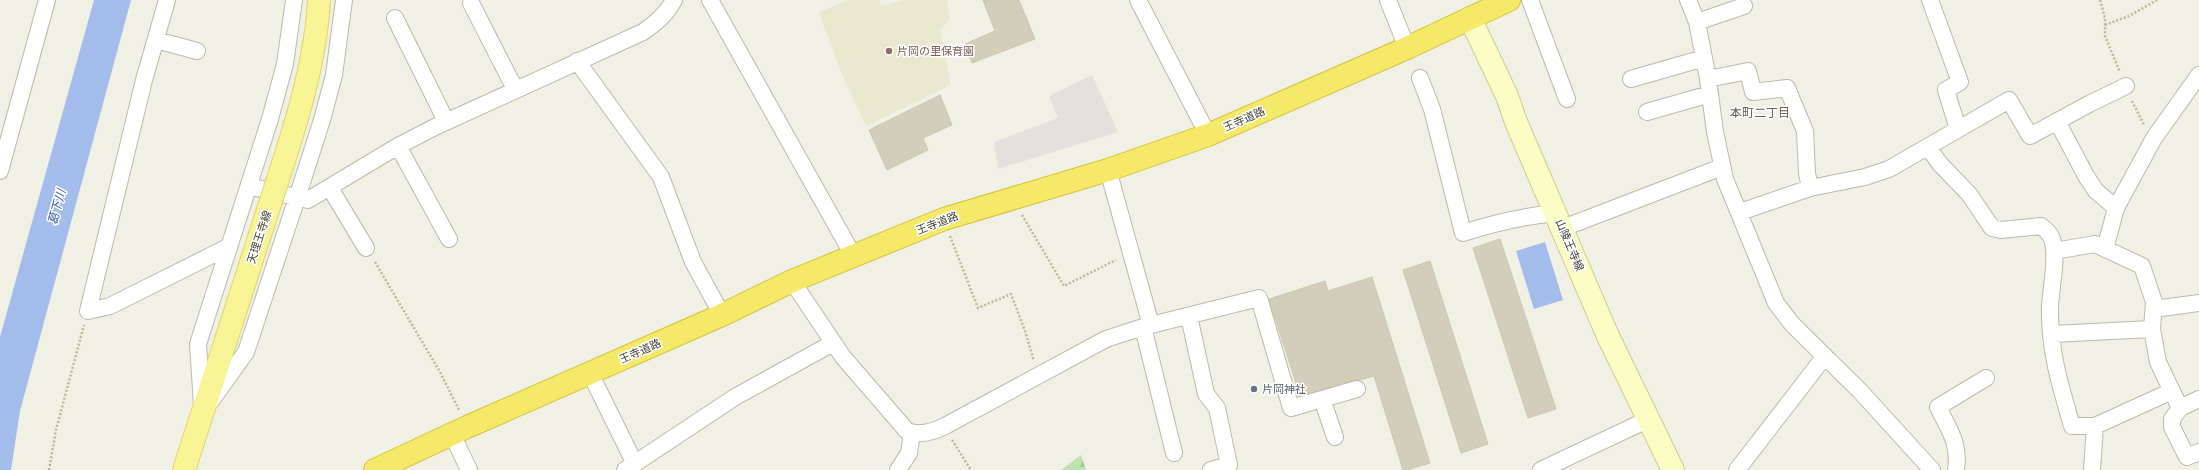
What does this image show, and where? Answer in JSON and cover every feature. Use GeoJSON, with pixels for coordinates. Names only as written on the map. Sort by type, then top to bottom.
{"type":"FeatureCollection","features":[{"type":"Feature","properties":{"kind":"highway","name":"王寺道路"},"geometry":{"type":"LineString","coordinates":[[374,470],[460,430],[722,315],[792,281],[944,219],[1012,197],[1108,170],[1208,135],[1407,48],[1509,0]]}},
{"type":"Feature","properties":{"kind":"main road","name":"天理王寺線"},"geometry":{"type":"LineString","coordinates":[[184,470],[289,144],[310,64],[319,0]]}},
{"type":"Feature","properties":{"kind":"main road","name":"山陵王寺線"},"geometry":{"type":"LineString","coordinates":[[1470,18],[1507,96],[1516,122],[1560,220],[1607,334],[1647,420],[1673,470]]}},
{"type":"Feature","properties":{"kind":"street"},"geometry":{"type":"LineString","coordinates":[[0,171],[47,0]]}},
{"type":"Feature","properties":{"kind":"street"},"geometry":{"type":"LineString","coordinates":[[168,0],[111,210],[88,311],[110,306],[228,247]]}},
{"type":"Feature","properties":{"kind":"street"},"geometry":{"type":"LineString","coordinates":[[202,415],[198,344],[228,247],[249,186],[285,64],[294,0]]}},
{"type":"Feature","properties":{"kind":"street"},"geometry":{"type":"LineString","coordinates":[[202,415],[246,352],[322,120],[334,75],[344,0]]}},
{"type":"Feature","properties":{"kind":"street"},"geometry":{"type":"LineString","coordinates":[[249,186],[308,200],[398,146],[446,121],[643,32],[656,23],[670,9],[674,0]]}},
{"type":"Feature","properties":{"kind":"street"},"geometry":{"type":"LineString","coordinates":[[710,0],[854,257]]}},
{"type":"Feature","properties":{"kind":"street"},"geometry":{"type":"LineString","coordinates":[[1138,0],[1208,135]]}},
{"type":"Feature","properties":{"kind":"street"},"geometry":{"type":"LineString","coordinates":[[1388,0],[1407,48]]}},
{"type":"Feature","properties":{"kind":"street"},"geometry":{"type":"LineString","coordinates":[[1530,0],[1567,99]]}},
{"type":"Feature","properties":{"kind":"street"},"geometry":{"type":"LineString","coordinates":[[1688,0],[1697,22],[1722,167],[1776,303],[1792,324],[1860,391],[1932,470]]}},
{"type":"Feature","properties":{"kind":"street"},"geometry":{"type":"LineString","coordinates":[[1930,0],[1960,82],[1946,90],[1958,130]]}},
{"type":"Feature","properties":{"kind":"street"},"geometry":{"type":"LineString","coordinates":[[471,3],[515,89]]}},
{"type":"Feature","properties":{"kind":"street"},"geometry":{"type":"LineString","coordinates":[[1697,22],[1744,6]]}},
{"type":"Feature","properties":{"kind":"street"},"geometry":{"type":"LineString","coordinates":[[395,18],[446,121]]}},
{"type":"Feature","properties":{"kind":"street"},"geometry":{"type":"LineString","coordinates":[[156,40],[197,51]]}},
{"type":"Feature","properties":{"kind":"street"},"geometry":{"type":"LineString","coordinates":[[1631,79],[1704,58]]}},
{"type":"Feature","properties":{"kind":"street"},"geometry":{"type":"LineString","coordinates":[[577,61],[661,177],[693,262],[722,315]]}},
{"type":"Feature","properties":{"kind":"street"},"geometry":{"type":"LineString","coordinates":[[1647,112],[1748,71],[1753,92],[1787,88],[1805,131],[1807,173],[1810,188]]}},
{"type":"Feature","properties":{"kind":"street"},"geometry":{"type":"LineString","coordinates":[[2105,249],[2116,208],[2154,138],[2199,75]]}},
{"type":"Feature","properties":{"kind":"street"},"geometry":{"type":"LineString","coordinates":[[1420,78],[1432,109],[1463,234],[1492,224],[1528,215],[1560,220],[1722,167]]}},
{"type":"Feature","properties":{"kind":"street"},"geometry":{"type":"LineString","coordinates":[[1740,212],[1810,188],[1865,177],[1889,169],[2009,100],[2030,136],[2126,86]]}},
{"type":"Feature","properties":{"kind":"street"},"geometry":{"type":"LineString","coordinates":[[2058,121],[2086,176],[2096,191],[2116,208]]}},
{"type":"Feature","properties":{"kind":"street"},"geometry":{"type":"LineString","coordinates":[[398,146],[449,239]]}},
{"type":"Feature","properties":{"kind":"street"},"geometry":{"type":"LineString","coordinates":[[1928,147],[1940,164],[1969,194],[1992,228],[2001,230],[2041,226],[2049,232],[2053,240],[2054,251],[2050,308],[2054,366],[2072,426],[2095,426],[2172,391]]}},
{"type":"Feature","properties":{"kind":"street"},"geometry":{"type":"LineString","coordinates":[[1108,170],[1131,252],[1174,453]]}},
{"type":"Feature","properties":{"kind":"street"},"geometry":{"type":"LineString","coordinates":[[330,188],[366,248]]}},
{"type":"Feature","properties":{"kind":"street"},"geometry":{"type":"LineString","coordinates":[[2054,251],[2095,244],[2142,266],[2154,302],[2152,329],[2158,362],[2180,408]]}},
{"type":"Feature","properties":{"kind":"street"},"geometry":{"type":"LineString","coordinates":[[792,281],[833,343],[907,431],[912,433],[924,433],[945,426],[1038,374],[1106,339],[1147,326],[1259,298],[1291,408],[1357,389]]}},
{"type":"Feature","properties":{"kind":"street"},"geometry":{"type":"LineString","coordinates":[[2154,309],[2199,302]]}},
{"type":"Feature","properties":{"kind":"street"},"geometry":{"type":"LineString","coordinates":[[1189,316],[1206,394],[1218,408],[1229,465],[1211,470]]}},
{"type":"Feature","properties":{"kind":"street"},"geometry":{"type":"LineString","coordinates":[[2052,334],[2152,329]]}},
{"type":"Feature","properties":{"kind":"street"},"geometry":{"type":"LineString","coordinates":[[590,373],[630,467],[735,396],[833,343]]}},
{"type":"Feature","properties":{"kind":"street"},"geometry":{"type":"LineString","coordinates":[[1737,470],[1825,356]]}},
{"type":"Feature","properties":{"kind":"street"},"geometry":{"type":"LineString","coordinates":[[1956,470],[1958,456],[1956,443],[1938,407],[1986,378]]}},
{"type":"Feature","properties":{"kind":"street"},"geometry":{"type":"LineString","coordinates":[[1322,399],[1335,438]]}},
{"type":"Feature","properties":{"kind":"street"},"geometry":{"type":"LineString","coordinates":[[2199,399],[2180,408],[2172,419],[2172,427],[2187,457],[2199,452]]}},
{"type":"Feature","properties":{"kind":"street"},"geometry":{"type":"LineString","coordinates":[[1541,470],[1647,420]]}},
{"type":"Feature","properties":{"kind":"street"},"geometry":{"type":"LineString","coordinates":[[2093,470],[2095,426]]}},
{"type":"Feature","properties":{"kind":"street"},"geometry":{"type":"LineString","coordinates":[[460,430],[470,470]]}},
{"type":"Feature","properties":{"kind":"street"},"geometry":{"type":"LineString","coordinates":[[898,470],[909,453],[912,433]]}},
{"type":"Feature","properties":{"kind":"path"},"geometry":{"type":"LineString","coordinates":[[2105,25],[2134,14],[2157,0]]}},
{"type":"Feature","properties":{"kind":"path"},"geometry":{"type":"LineString","coordinates":[[1012,197],[1064,286],[1131,252]]}},
{"type":"Feature","properties":{"kind":"path"},"geometry":{"type":"LineString","coordinates":[[944,219],[978,308],[1011,294],[1025,331],[1038,374]]}},
{"type":"Feature","properties":{"kind":"path"},"geometry":{"type":"LineString","coordinates":[[366,248],[440,372],[460,430]]}},
{"type":"Feature","properties":{"kind":"path"},"geometry":{"type":"LineString","coordinates":[[49,470],[56,430],[88,311]]}},
{"type":"Feature","properties":{"kind":"path"},"geometry":{"type":"LineString","coordinates":[[945,426],[970,470]]}},
{"type":"Feature","properties":{"kind":"shaded area","name":"片岡の里保育園"},"geometry":{"type":"Polygon","coordinates":[[[848,0],[879,0],[881,6],[904,0],[947,0],[950,19],[940,30],[951,85],[866,126],[841,72],[819,12],[848,0]]]}},
{"type":"Feature","properties":{"kind":"shaded area"},"geometry":{"type":"Polygon","coordinates":[[[1092,75],[1118,132],[998,169],[994,142],[1058,118],[1049,96],[1092,75]]]}},
{"type":"Feature","properties":{"kind":"green space"},"geometry":{"type":"Polygon","coordinates":[[[1081,455],[1086,470],[1061,470],[1081,455]]]}},
{"type":"Feature","properties":{"kind":"water","name":"葛下川"},"geometry":{"type":"Polygon","coordinates":[[[94,0],[131,0],[20,411],[11,470],[0,470],[0,337],[94,0]]]}},
{"type":"Feature","properties":{"kind":"water"},"geometry":{"type":"Polygon","coordinates":[[[1545,242],[1563,300],[1534,309],[1516,251],[1545,242]]]}},
{"type":"Feature","properties":{"kind":"building"},"geometry":{"type":"Polygon","coordinates":[[[983,0],[1019,0],[1035,39],[972,63],[965,44],[995,31],[983,0]]]}},
{"type":"Feature","properties":{"kind":"building"},"geometry":{"type":"Polygon","coordinates":[[[940,95],[952,125],[923,138],[928,150],[887,170],[869,130],[940,95]]]}},
{"type":"Feature","properties":{"kind":"building"},"geometry":{"type":"Polygon","coordinates":[[[1500,239],[1556,409],[1528,418],[1473,248],[1500,239]]]}},
{"type":"Feature","properties":{"kind":"building"},"geometry":{"type":"Polygon","coordinates":[[[1430,261],[1488,444],[1461,453],[1403,270],[1430,261]]]}},
{"type":"Feature","properties":{"kind":"building"},"geometry":{"type":"Polygon","coordinates":[[[1372,277],[1430,463],[1407,470],[1403,470],[1374,376],[1300,396],[1269,299],[1325,281],[1328,291],[1372,277]]]}},
{"type":"Feature","properties":{"kind":"place","name":"片岡の里保育園"},"geometry":{"type":"Point","coordinates":[889,51]}},
{"type":"Feature","properties":{"kind":"place","name":"片岡神社"},"geometry":{"type":"Point","coordinates":[1254,389]}},
{"type":"Feature","properties":{"kind":"district","name":"本町二丁目"},"geometry":{"type":"Point","coordinates":[1760,113]}}]}
